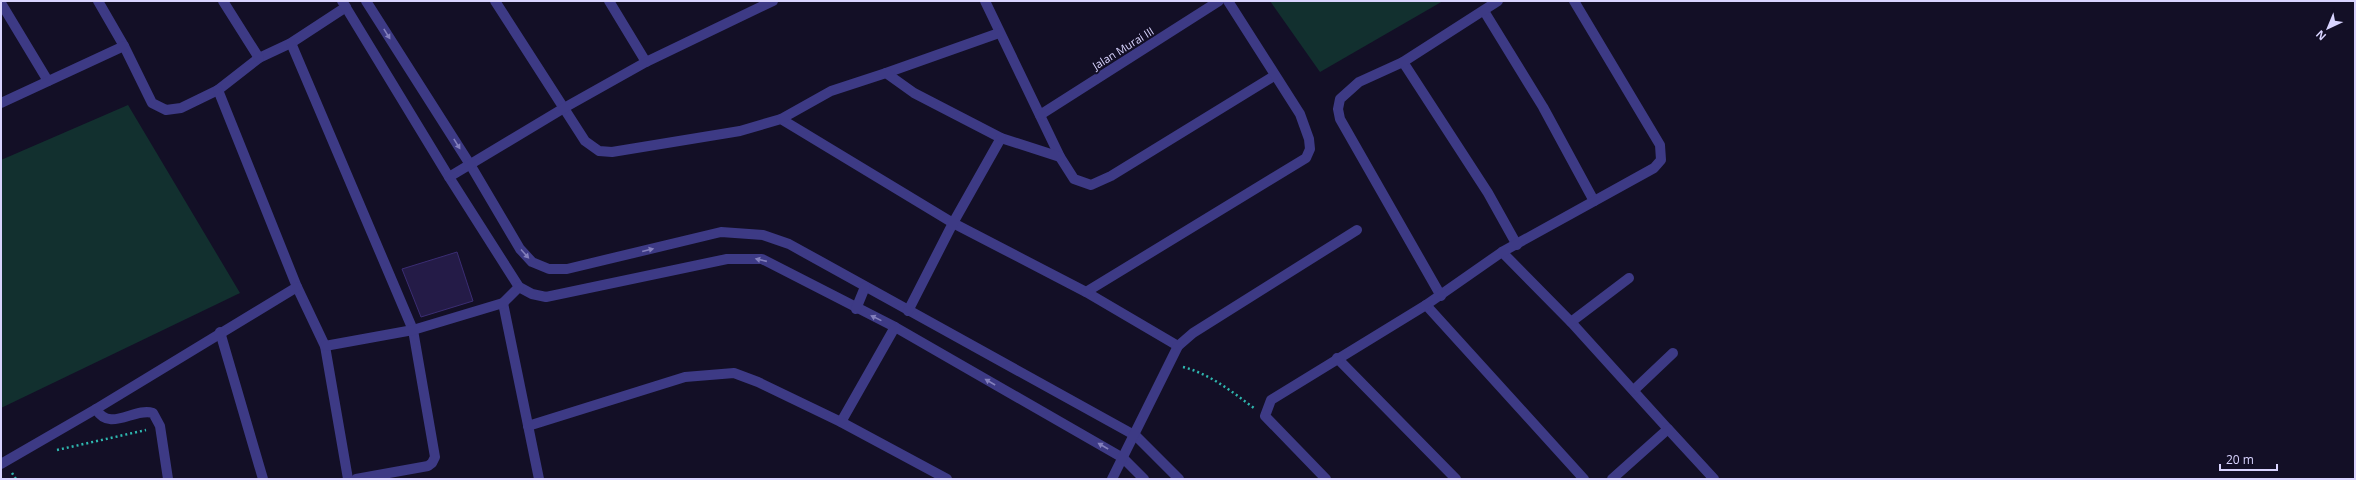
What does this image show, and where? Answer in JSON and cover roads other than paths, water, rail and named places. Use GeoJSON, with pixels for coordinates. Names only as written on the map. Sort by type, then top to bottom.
{"type":"FeatureCollection","features":[{"type":"Feature","properties":{"kind":"street"},"geometry":{"type":"LineString","coordinates":[[98,1],[124,46],[152,102],[166,110],[181,108],[218,90],[259,58],[291,43],[344,4],[449,178],[519,287],[532,294],[546,297],[742,257],[762,259],[894,328],[1123,458],[1144,479]]}},
{"type":"Feature","properties":{"kind":"street"},"geometry":{"type":"LineString","coordinates":[[223,1],[259,58]]}},
{"type":"Feature","properties":{"kind":"street"},"geometry":{"type":"LineString","coordinates":[[366,1],[471,166],[520,249],[532,262],[549,269],[567,269],[721,232],[742,232],[763,235],[789,244],[1136,436],[1179,479]]}},
{"type":"Feature","properties":{"kind":"street"},"geometry":{"type":"LineString","coordinates":[[495,1],[585,141],[599,151],[612,152],[740,131],[781,119],[831,91],[999,33]]}},
{"type":"Feature","properties":{"kind":"street"},"geometry":{"type":"LineString","coordinates":[[609,1],[646,62]]}},
{"type":"Feature","properties":{"kind":"street"},"geometry":{"type":"LineString","coordinates":[[449,178],[564,108],[646,62],[773,1]]}},
{"type":"Feature","properties":{"kind":"street"},"geometry":{"type":"LineString","coordinates":[[985,1],[999,33],[1060,157],[1074,179],[1091,185],[1111,176],[1274,76]]}},
{"type":"Feature","properties":{"kind":"street","name":"Jalan Murai III"},"geometry":{"type":"LineString","coordinates":[[1040,115],[1219,1]]}},
{"type":"Feature","properties":{"kind":"street"},"geometry":{"type":"LineString","coordinates":[[1086,292],[1306,158],[1310,150],[1307,131],[1300,114],[1274,76],[1228,1]]}},
{"type":"Feature","properties":{"kind":"street"},"geometry":{"type":"LineString","coordinates":[[1441,296],[1340,119],[1340,99],[1359,82],[1403,62],[1498,1]]}},
{"type":"Feature","properties":{"kind":"street"},"geometry":{"type":"LineString","coordinates":[[1326,479],[1265,416],[1271,400],[1337,358],[1441,296],[1502,252],[1654,168],[1660,160],[1660,145],[1574,1]]}},
{"type":"Feature","properties":{"kind":"street"},"geometry":{"type":"LineString","coordinates":[[1,3],[48,81]]}},
{"type":"Feature","properties":{"kind":"street"},"geometry":{"type":"LineString","coordinates":[[1484,11],[1543,107],[1594,201]]}},
{"type":"Feature","properties":{"kind":"street"},"geometry":{"type":"LineString","coordinates":[[291,43],[413,330],[435,459],[428,466],[356,479]]}},
{"type":"Feature","properties":{"kind":"street"},"geometry":{"type":"LineString","coordinates":[[1,103],[124,46]]}},
{"type":"Feature","properties":{"kind":"street"},"geometry":{"type":"LineString","coordinates":[[1403,62],[1488,193],[1517,245]]}},
{"type":"Feature","properties":{"kind":"street"},"geometry":{"type":"LineString","coordinates":[[886,73],[914,93],[1001,138],[1060,157]]}},
{"type":"Feature","properties":{"kind":"street"},"geometry":{"type":"LineString","coordinates":[[218,90],[297,287],[325,346],[348,479]]}},
{"type":"Feature","properties":{"kind":"street"},"geometry":{"type":"LineString","coordinates":[[781,119],[953,223],[1086,292],[1178,346]]}},
{"type":"Feature","properties":{"kind":"street"},"geometry":{"type":"LineString","coordinates":[[908,311],[953,223],[1001,138]]}},
{"type":"Feature","properties":{"kind":"street"},"geometry":{"type":"LineString","coordinates":[[1112,479],[1136,436],[1178,346],[1193,333],[1357,230]]}},
{"type":"Feature","properties":{"kind":"street"},"geometry":{"type":"LineString","coordinates":[[1502,252],[1571,322],[1714,479]]}},
{"type":"Feature","properties":{"kind":"street"},"geometry":{"type":"LineString","coordinates":[[1571,322],[1629,278]]}},
{"type":"Feature","properties":{"kind":"street"},"geometry":{"type":"LineString","coordinates":[[3,463],[96,409],[220,332],[297,287]]}},
{"type":"Feature","properties":{"kind":"street"},"geometry":{"type":"LineString","coordinates":[[325,346],[413,330],[503,303],[519,287]]}},
{"type":"Feature","properties":{"kind":"street"},"geometry":{"type":"LineString","coordinates":[[856,309],[865,287]]}},
{"type":"Feature","properties":{"kind":"street"},"geometry":{"type":"LineString","coordinates":[[503,303],[540,479]]}},
{"type":"Feature","properties":{"kind":"street"},"geometry":{"type":"LineString","coordinates":[[1426,305],[1584,479]]}},
{"type":"Feature","properties":{"kind":"street"},"geometry":{"type":"LineString","coordinates":[[841,422],[894,328]]}},
{"type":"Feature","properties":{"kind":"street"},"geometry":{"type":"LineString","coordinates":[[220,332],[263,479]]}},
{"type":"Feature","properties":{"kind":"street"},"geometry":{"type":"LineString","coordinates":[[1634,390],[1673,353]]}},
{"type":"Feature","properties":{"kind":"street"},"geometry":{"type":"LineString","coordinates":[[1337,358],[1456,479]]}},
{"type":"Feature","properties":{"kind":"street"},"geometry":{"type":"LineString","coordinates":[[528,426],[685,377],[734,373],[758,382],[841,422],[947,479]]}},
{"type":"Feature","properties":{"kind":"street"},"geometry":{"type":"LineString","coordinates":[[96,409],[103,417],[114,420],[149,411],[153,413],[160,426],[168,479]]}},
{"type":"Feature","properties":{"kind":"street"},"geometry":{"type":"LineString","coordinates":[[1612,479],[1668,429]]}}]}
